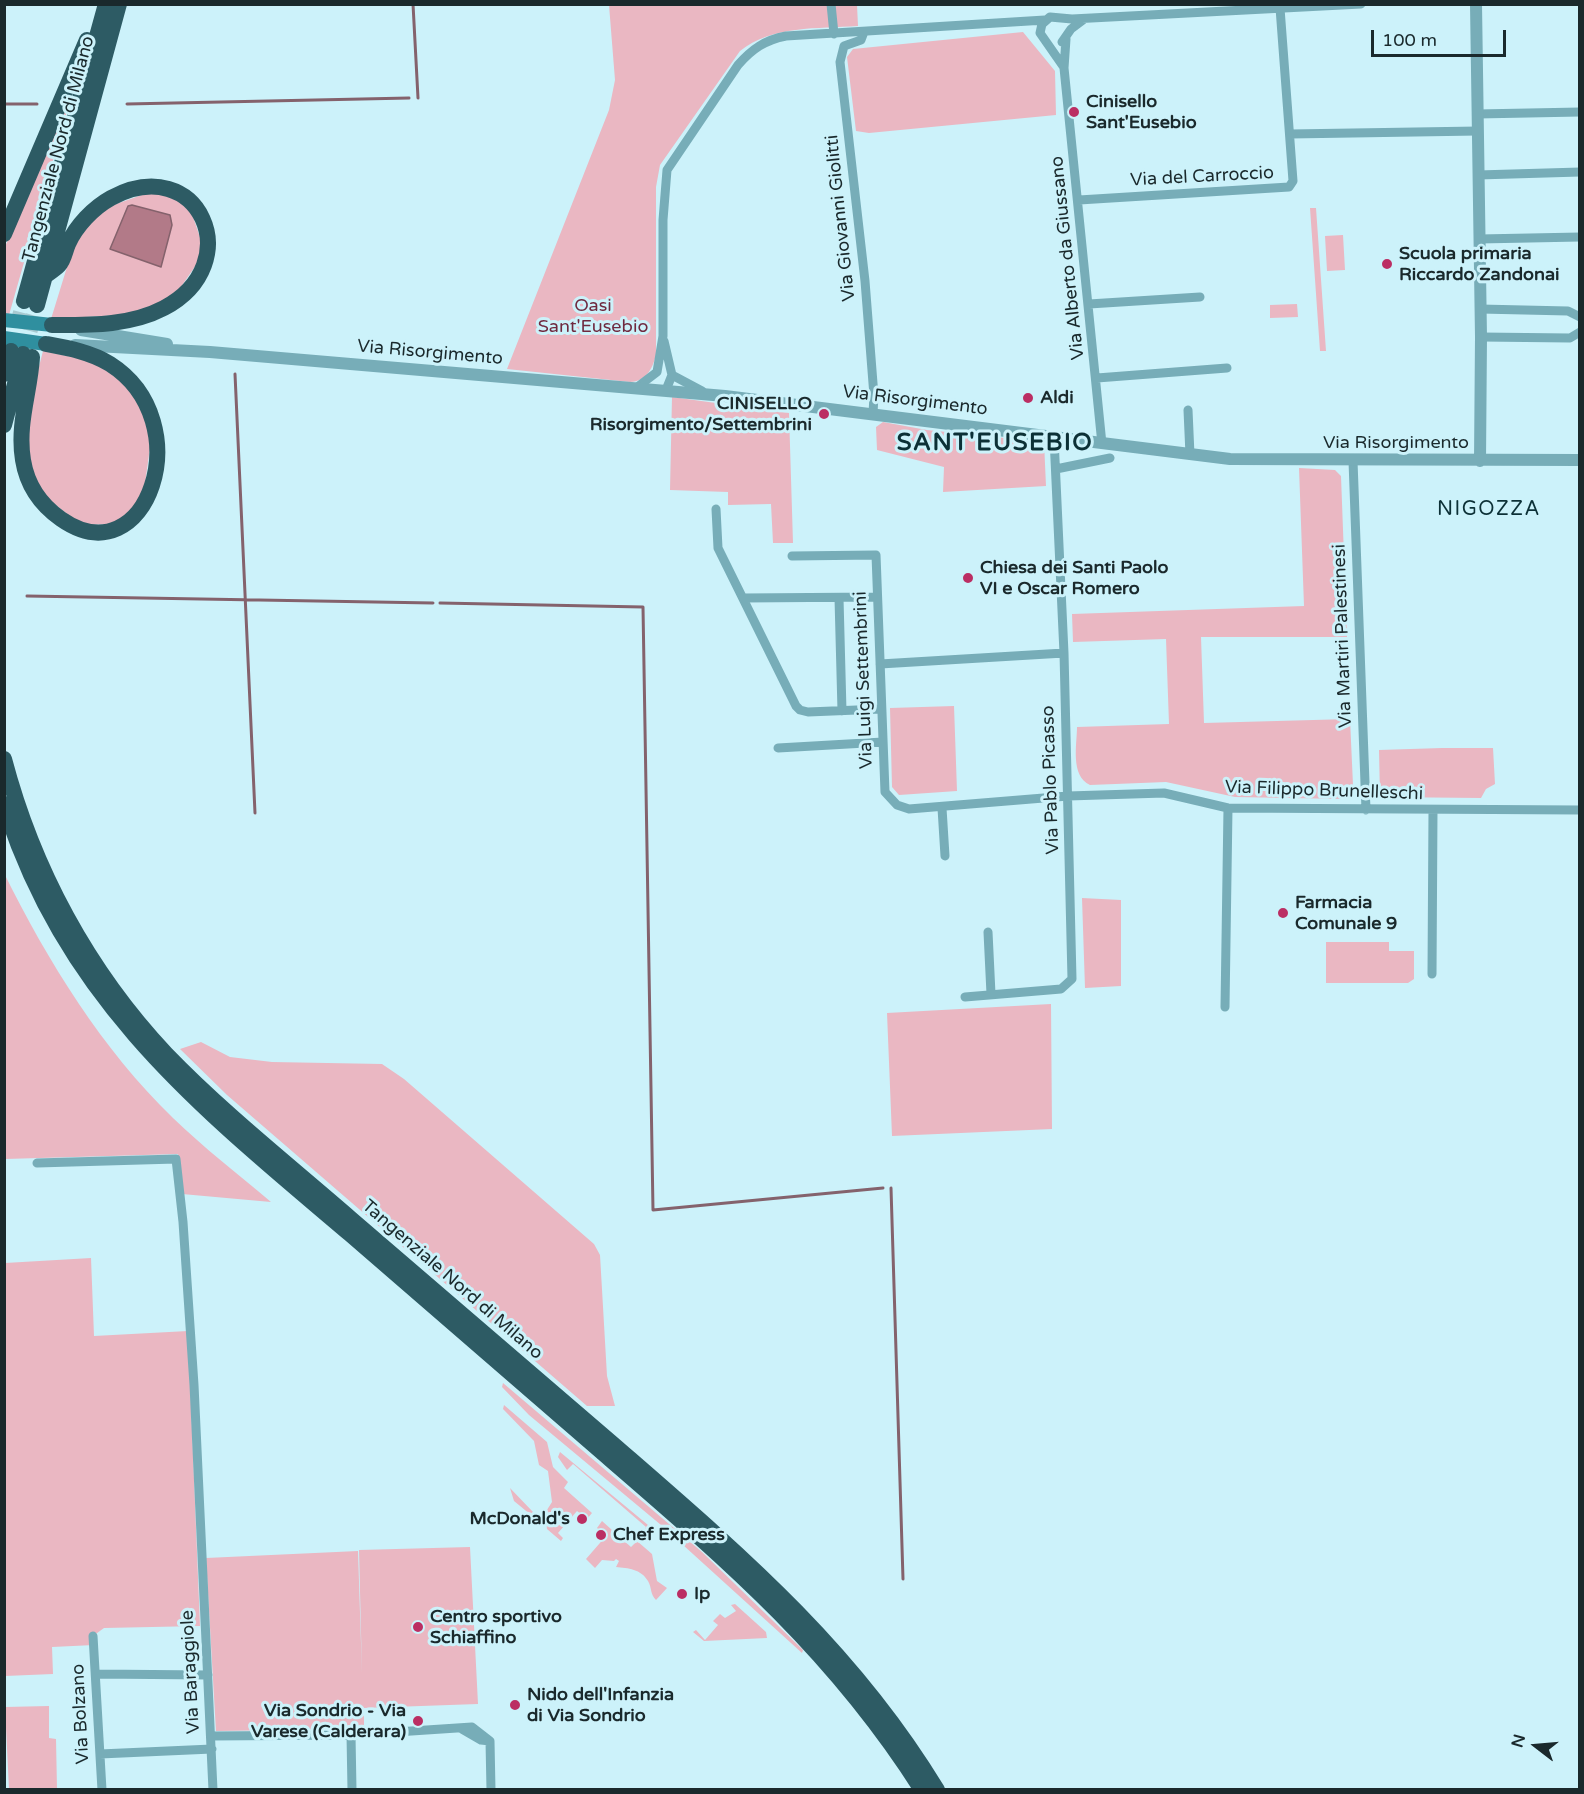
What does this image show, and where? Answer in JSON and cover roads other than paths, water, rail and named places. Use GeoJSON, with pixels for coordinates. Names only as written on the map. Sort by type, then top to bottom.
{"type":"FeatureCollection","features":[{"type":"Feature","properties":{"kind":"highway"},"geometry":{"type":"LineString","coordinates":[[4,234],[84,49],[98,4]]}},
{"type":"Feature","properties":{"kind":"highway","name":"Tangenziale Nord di Milano"},"geometry":{"type":"LineString","coordinates":[[106,4],[31,303],[45,276],[119,4]]}},
{"type":"Feature","properties":{"kind":"highway"},"geometry":{"type":"LineString","coordinates":[[45,276],[61,264],[72,237],[91,213],[108,199],[129,190],[151,186],[176,191],[195,206],[206,226],[209,243],[204,268],[194,283],[173,302],[135,318],[97,324],[52,325]]}},
{"type":"Feature","properties":{"kind":"highway"},"geometry":{"type":"LineString","coordinates":[[18,350],[22,414],[21,444],[25,472],[33,490],[57,516],[79,529],[104,531],[127,521],[145,503],[158,465],[157,437],[150,410],[136,387],[111,364],[88,354],[46,344]]}},
{"type":"Feature","properties":{"kind":"highway"},"geometry":{"type":"LineString","coordinates":[[4,374],[18,350]]}},
{"type":"Feature","properties":{"kind":"highway"},"geometry":{"type":"LineString","coordinates":[[4,425],[18,350]]}},
{"type":"Feature","properties":{"kind":"highway","name":"Tangenziale Nord di Milano"},"geometry":{"type":"LineString","coordinates":[[4,759],[26,829],[58,901],[93,961],[153,1039],[239,1122],[772,1585],[829,1644],[869,1692],[936,1790]]}},
{"type":"Feature","properties":{"kind":"highway","name":"Tangenziale Nord di Milano"},"geometry":{"type":"LineString","coordinates":[[4,804],[29,868],[65,939],[99,991],[149,1053],[222,1124],[755,1587],[839,1675],[888,1738],[922,1790]]}},
{"type":"Feature","properties":{"kind":"main road","name":"Via Risorgimento"},"geometry":{"type":"LineString","coordinates":[[4,320],[52,325]]}},
{"type":"Feature","properties":{"kind":"main road","name":"Via Risorgimento"},"geometry":{"type":"LineString","coordinates":[[18,350],[46,344]]}},
{"type":"Feature","properties":{"kind":"street"},"geometry":{"type":"LineString","coordinates":[[831,4],[834,34]]}},
{"type":"Feature","properties":{"kind":"street"},"geometry":{"type":"LineString","coordinates":[[664,390],[657,372],[663,336],[664,188],[671,162],[738,65],[751,50],[773,39],[1046,20],[1054,16],[1089,18],[1361,4]]}},
{"type":"Feature","properties":{"kind":"street"},"geometry":{"type":"LineString","coordinates":[[1476,4],[1481,337],[1479,461]]}},
{"type":"Feature","properties":{"kind":"street","name":"Via del Carroccio"},"geometry":{"type":"LineString","coordinates":[[1079,200],[1285,189],[1293,181],[1280,8]]}},
{"type":"Feature","properties":{"kind":"street"},"geometry":{"type":"LineString","coordinates":[[1062,18],[1067,24],[1067,37]]}},
{"type":"Feature","properties":{"kind":"street"},"geometry":{"type":"LineString","coordinates":[[1018,22],[1040,33],[1049,44],[1056,45],[1067,37],[1077,24],[1089,18]]}},
{"type":"Feature","properties":{"kind":"street"},"geometry":{"type":"LineString","coordinates":[[1040,33],[1046,20]]}},
{"type":"Feature","properties":{"kind":"street","name":"Via Giovanni Giolitti"},"geometry":{"type":"LineString","coordinates":[[864,32],[861,40],[844,46],[840,62],[865,281],[874,396],[873,413]]}},
{"type":"Feature","properties":{"kind":"street","name":"Via Alberto da Giussano"},"geometry":{"type":"LineString","coordinates":[[1067,37],[1064,68],[1102,444]]}},
{"type":"Feature","properties":{"kind":"street","name":"Via Alberto da Giussano"},"geometry":{"type":"LineString","coordinates":[[1049,44],[1064,68]]}},
{"type":"Feature","properties":{"kind":"street"},"geometry":{"type":"LineString","coordinates":[[1477,114],[1580,112]]}},
{"type":"Feature","properties":{"kind":"street"},"geometry":{"type":"LineString","coordinates":[[1290,134],[1478,131]]}},
{"type":"Feature","properties":{"kind":"street"},"geometry":{"type":"LineString","coordinates":[[1478,175],[1580,172]]}},
{"type":"Feature","properties":{"kind":"street"},"geometry":{"type":"LineString","coordinates":[[1479,239],[1580,237]]}},
{"type":"Feature","properties":{"kind":"street"},"geometry":{"type":"LineString","coordinates":[[1089,304],[1200,297]]}},
{"type":"Feature","properties":{"kind":"street"},"geometry":{"type":"LineString","coordinates":[[1480,309],[1568,311],[1580,317]]}},
{"type":"Feature","properties":{"kind":"street","name":"Via Risorgimento"},"geometry":{"type":"LineString","coordinates":[[52,325],[210,352]]}},
{"type":"Feature","properties":{"kind":"street"},"geometry":{"type":"LineString","coordinates":[[1481,337],[1570,338],[1580,332]]}},
{"type":"Feature","properties":{"kind":"street"},"geometry":{"type":"LineString","coordinates":[[663,336],[672,375],[664,390]]}},
{"type":"Feature","properties":{"kind":"street","name":"Via Risorgimento"},"geometry":{"type":"LineString","coordinates":[[46,344],[210,352],[664,390],[873,413],[1054,438],[1252,461],[1580,460]]}},
{"type":"Feature","properties":{"kind":"street"},"geometry":{"type":"LineString","coordinates":[[1097,378],[1227,368]]}},
{"type":"Feature","properties":{"kind":"street"},"geometry":{"type":"LineString","coordinates":[[636,388],[657,372]]}},
{"type":"Feature","properties":{"kind":"street"},"geometry":{"type":"LineString","coordinates":[[672,375],[685,384],[712,395]]}},
{"type":"Feature","properties":{"kind":"street"},"geometry":{"type":"LineString","coordinates":[[1188,410],[1190,455]]}},
{"type":"Feature","properties":{"kind":"street","name":"Via Pablo Picasso"},"geometry":{"type":"LineString","coordinates":[[965,997],[1061,989],[1072,979],[1064,653],[1054,438]]}},
{"type":"Feature","properties":{"kind":"street"},"geometry":{"type":"LineString","coordinates":[[1056,470],[1110,458]]}},
{"type":"Feature","properties":{"kind":"street","name":"Via Martiri Palestinesi"},"geometry":{"type":"LineString","coordinates":[[1353,461],[1366,810]]}},
{"type":"Feature","properties":{"kind":"street"},"geometry":{"type":"LineString","coordinates":[[716,509],[716,543],[800,710],[881,709]]}},
{"type":"Feature","properties":{"kind":"street","name":"Via Luigi Settembrini"},"geometry":{"type":"LineString","coordinates":[[792,556],[876,555],[885,792],[892,801]]}},
{"type":"Feature","properties":{"kind":"street"},"geometry":{"type":"LineString","coordinates":[[743,598],[877,597]]}},
{"type":"Feature","properties":{"kind":"street"},"geometry":{"type":"LineString","coordinates":[[839,598],[842,711]]}},
{"type":"Feature","properties":{"kind":"street"},"geometry":{"type":"LineString","coordinates":[[880,664],[1064,653]]}},
{"type":"Feature","properties":{"kind":"street"},"geometry":{"type":"LineString","coordinates":[[778,748],[883,742]]}},
{"type":"Feature","properties":{"kind":"street","name":"Via Filippo Brunelleschi"},"geometry":{"type":"LineString","coordinates":[[892,801],[909,809],[1068,796],[1164,793],[1228,808],[1580,810]]}},
{"type":"Feature","properties":{"kind":"street"},"geometry":{"type":"LineString","coordinates":[[942,808],[945,856]]}},
{"type":"Feature","properties":{"kind":"street"},"geometry":{"type":"LineString","coordinates":[[1225,1007],[1228,808]]}},
{"type":"Feature","properties":{"kind":"street"},"geometry":{"type":"LineString","coordinates":[[1432,974],[1433,810]]}},
{"type":"Feature","properties":{"kind":"street"},"geometry":{"type":"LineString","coordinates":[[988,932],[992,994]]}},
{"type":"Feature","properties":{"kind":"street","name":"Via Baraggiole"},"geometry":{"type":"LineString","coordinates":[[37,1162],[176,1159],[183,1222],[194,1385],[213,1790]]}},
{"type":"Feature","properties":{"kind":"street","name":"Via Bolzano"},"geometry":{"type":"LineString","coordinates":[[93,1636],[102,1790]]}},
{"type":"Feature","properties":{"kind":"street"},"geometry":{"type":"LineString","coordinates":[[96,1674],[208,1675]]}},
{"type":"Feature","properties":{"kind":"street"},"geometry":{"type":"LineString","coordinates":[[211,1736],[351,1735],[474,1728],[490,1741],[491,1790]]}},
{"type":"Feature","properties":{"kind":"street"},"geometry":{"type":"LineString","coordinates":[[351,1735],[352,1790]]}},
{"type":"Feature","properties":{"kind":"street"},"geometry":{"type":"LineString","coordinates":[[100,1754],[212,1749]]}},
{"type":"Feature","properties":{"kind":"waterway"},"geometry":{"type":"LineString","coordinates":[[413,4],[418,98]]}},
{"type":"Feature","properties":{"kind":"waterway"},"geometry":{"type":"LineString","coordinates":[[127,104],[409,98]]}},
{"type":"Feature","properties":{"kind":"waterway"},"geometry":{"type":"LineString","coordinates":[[4,104],[37,104]]}},
{"type":"Feature","properties":{"kind":"waterway"},"geometry":{"type":"LineString","coordinates":[[235,374],[255,813]]}},
{"type":"Feature","properties":{"kind":"waterway"},"geometry":{"type":"LineString","coordinates":[[27,596],[433,603]]}},
{"type":"Feature","properties":{"kind":"waterway"},"geometry":{"type":"LineString","coordinates":[[440,603],[643,607],[653,1210],[883,1188]]}},
{"type":"Feature","properties":{"kind":"waterway"},"geometry":{"type":"LineString","coordinates":[[891,1188],[903,1579]]}},
{"type":"Feature","properties":{"kind":"tunnel"},"geometry":{"type":"LineString","coordinates":[[11,351],[24,301]]}},
{"type":"Feature","properties":{"kind":"tunnel"},"geometry":{"type":"LineString","coordinates":[[23,354],[37,305]]}},
{"type":"Feature","properties":{"kind":"place","name":"Cinisello Sant'Eusebio"},"geometry":{"type":"Point","coordinates":[1074,112]}},
{"type":"Feature","properties":{"kind":"place","name":"Scuola primaria Riccardo Zandonai"},"geometry":{"type":"Point","coordinates":[1387,264]}},
{"type":"Feature","properties":{"kind":"place","name":"Aldi"},"geometry":{"type":"Point","coordinates":[1028,398]}},
{"type":"Feature","properties":{"kind":"place","name":"CINISELLO Risorgimento/Settembrini"},"geometry":{"type":"Point","coordinates":[824,414]}},
{"type":"Feature","properties":{"kind":"place","name":"Chiesa dei Santi Paolo VI e Oscar Romero"},"geometry":{"type":"Point","coordinates":[968,578]}},
{"type":"Feature","properties":{"kind":"place","name":"Farmacia Comunale 9"},"geometry":{"type":"Point","coordinates":[1283,913]}},
{"type":"Feature","properties":{"kind":"place","name":"McDonald's"},"geometry":{"type":"Point","coordinates":[582,1519]}},
{"type":"Feature","properties":{"kind":"place","name":"Chef Express"},"geometry":{"type":"Point","coordinates":[601,1535]}},
{"type":"Feature","properties":{"kind":"place","name":"Ip"},"geometry":{"type":"Point","coordinates":[682,1594]}},
{"type":"Feature","properties":{"kind":"place","name":"Centro sportivo Schiaffino"},"geometry":{"type":"Point","coordinates":[418,1627]}},
{"type":"Feature","properties":{"kind":"place","name":"Nido dell'Infanzia di Via Sondrio"},"geometry":{"type":"Point","coordinates":[515,1705]}},
{"type":"Feature","properties":{"kind":"place","name":"Via Sondrio - Via Varese (Calderara)"},"geometry":{"type":"Point","coordinates":[418,1721]}},
{"type":"Feature","properties":{"kind":"district","name":"SANT'EUSEBIO"},"geometry":{"type":"Point","coordinates":[995,444]}},
{"type":"Feature","properties":{"kind":"district","name":"NIGOZZA"},"geometry":{"type":"Point","coordinates":[1489,510]}},
{"type":"Feature","properties":{"kind":"park label","name":"Oasi Sant'Eusebio"},"geometry":{"type":"Point","coordinates":[593,316]}}]}
